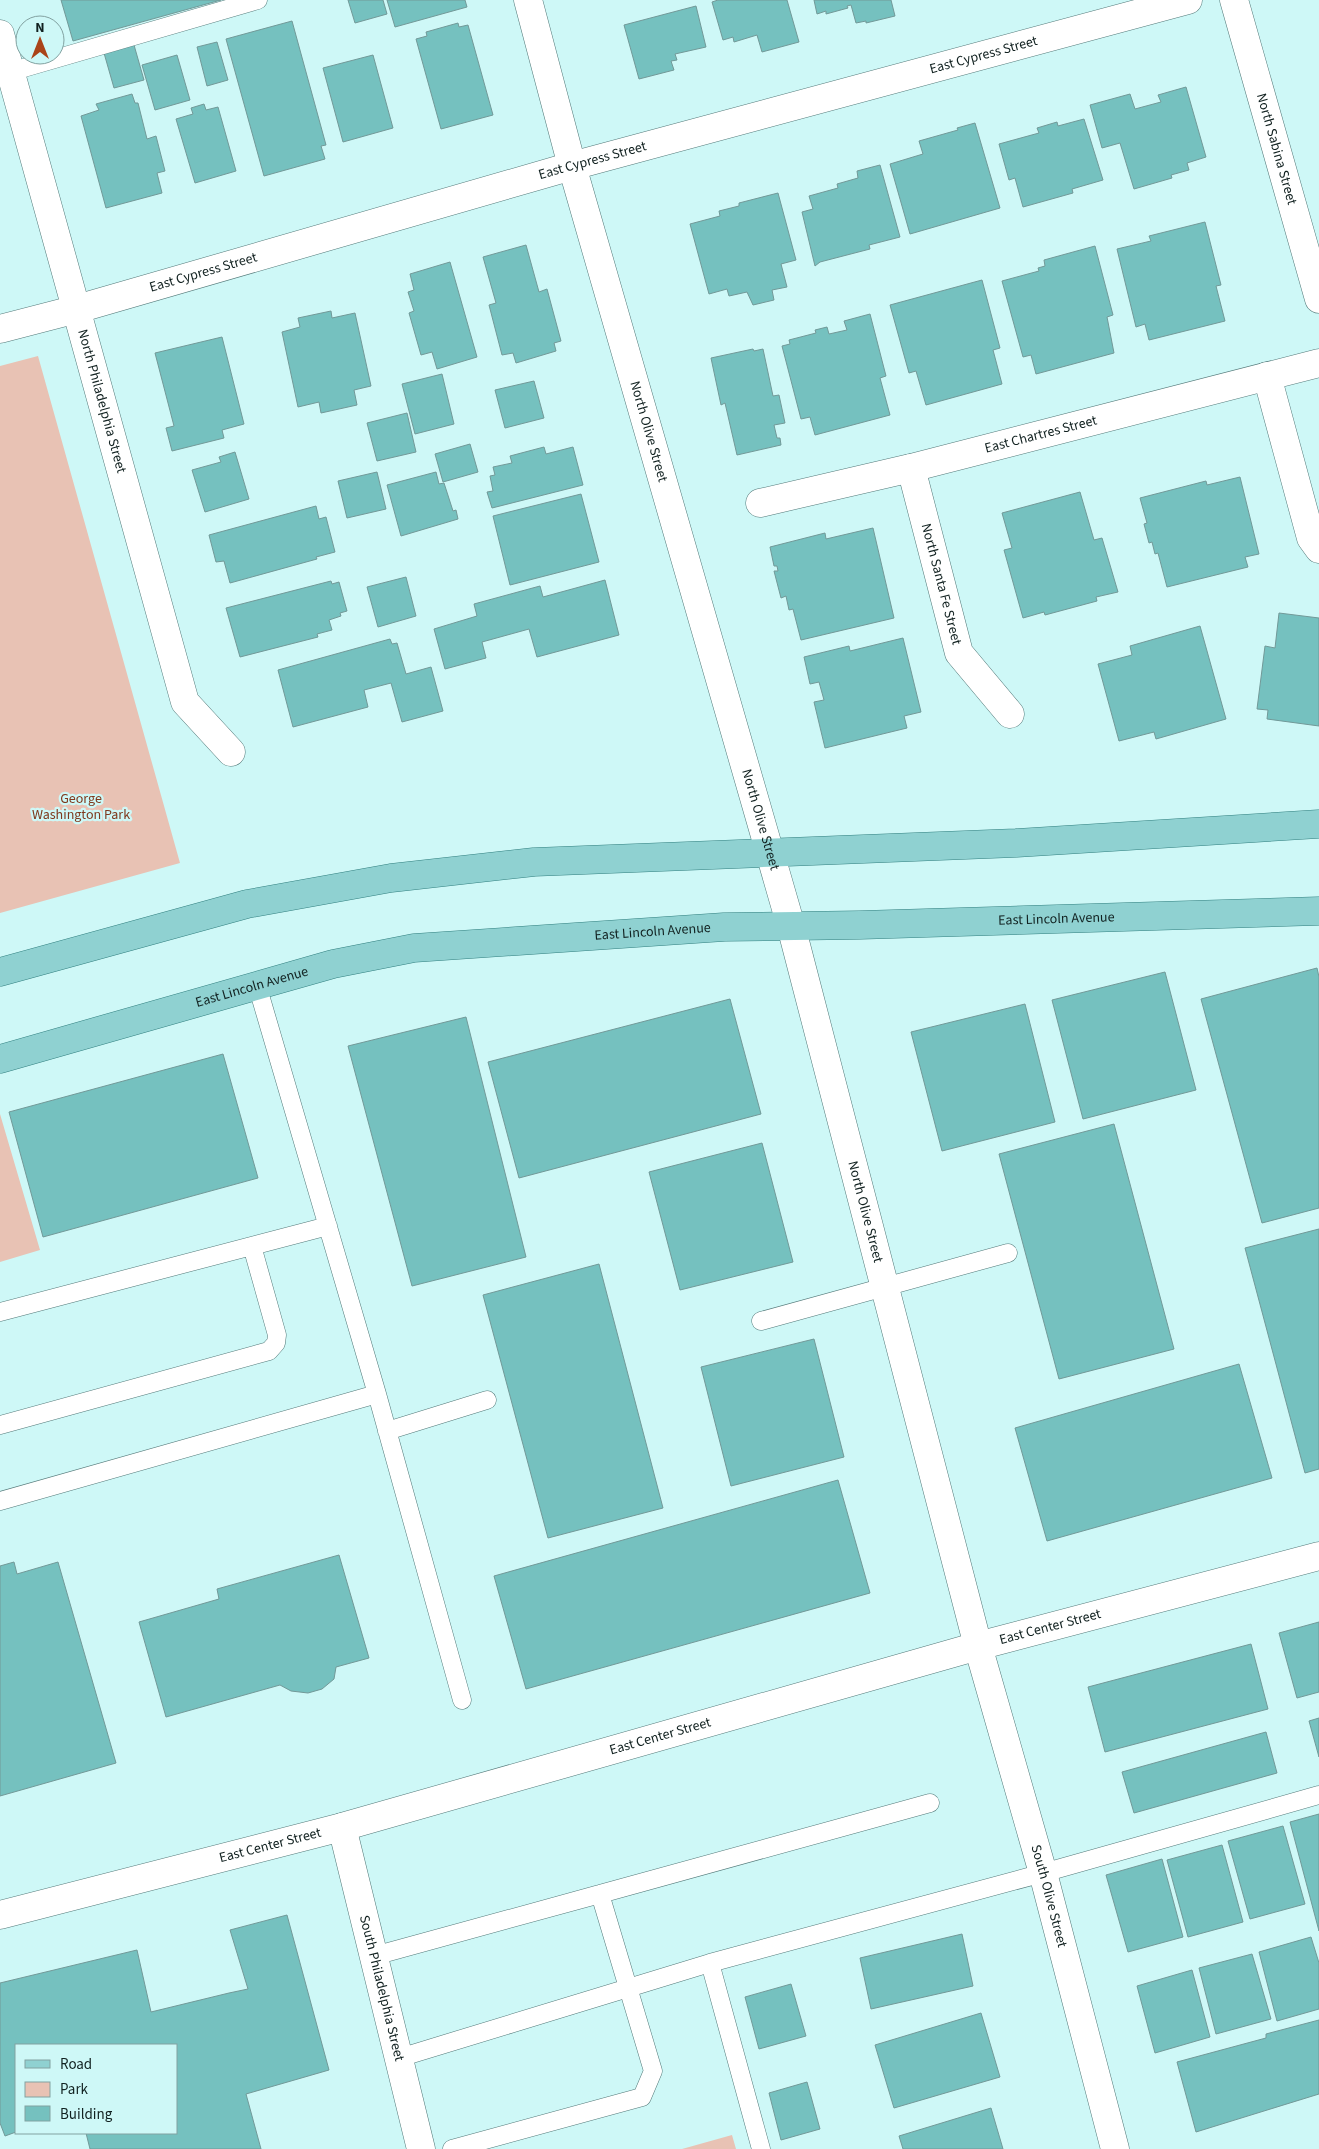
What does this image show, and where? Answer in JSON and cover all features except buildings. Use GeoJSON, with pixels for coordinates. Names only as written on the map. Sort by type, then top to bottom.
{"type":"FeatureCollection","features":[{"type":"Feature","properties":{"kind":"main road"},"geometry":{"type":"LineString","coordinates":[[0,972],[247,904],[391,878],[534,862],[1016,843],[1319,824]]}},
{"type":"Feature","properties":{"kind":"main road","name":"East Lincoln Avenue"},"geometry":{"type":"LineString","coordinates":[[0,1059],[333,964],[414,948],[724,927],[1319,911]]}},
{"type":"Feature","properties":{"kind":"street","name":"North Olive Street"},"geometry":{"type":"LineString","coordinates":[[528,0],[572,166],[791,926],[978,1646]]}},
{"type":"Feature","properties":{"kind":"street","name":"East Cypress Street"},"geometry":{"type":"LineString","coordinates":[[0,329],[77,309],[572,166],[1188,0]]}},
{"type":"Feature","properties":{"kind":"street","name":"North Sabina Street"},"geometry":{"type":"LineString","coordinates":[[1234,0],[1319,298]]}},
{"type":"Feature","properties":{"kind":"street","name":"North Philadelphia Street"},"geometry":{"type":"LineString","coordinates":[[0,34],[185,702],[231,752]]}},
{"type":"Feature","properties":{"kind":"street","name":"East Chartres Street"},"geometry":{"type":"LineString","coordinates":[[760,503],[911,468],[1319,363]]}},
{"type":"Feature","properties":{"kind":"street"},"geometry":{"type":"LineString","coordinates":[[1267,376],[1311,538],[1319,549]]}},
{"type":"Feature","properties":{"kind":"street","name":"North Santa Fe Street"},"geometry":{"type":"LineString","coordinates":[[911,468],[959,653],[1010,714]]}},
{"type":"Feature","properties":{"kind":"street","name":"East Center Street"},"geometry":{"type":"LineString","coordinates":[[0,1915],[342,1827],[978,1646],[1319,1556]]}},
{"type":"Feature","properties":{"kind":"street","name":"South Olive Street"},"geometry":{"type":"LineString","coordinates":[[978,1646],[1043,1873],[1115,2149]]}},
{"type":"Feature","properties":{"kind":"street","name":"South Philadelphia Street"},"geometry":{"type":"LineString","coordinates":[[342,1827],[421,2149]]}},
{"type":"Feature","properties":{"kind":"lane"},"geometry":{"type":"LineString","coordinates":[[10,72],[258,0]]}},
{"type":"Feature","properties":{"kind":"lane"},"geometry":{"type":"LineString","coordinates":[[257,985],[387,1431],[462,1700]]}},
{"type":"Feature","properties":{"kind":"lane"},"geometry":{"type":"LineString","coordinates":[[0,1312],[328,1226]]}},
{"type":"Feature","properties":{"kind":"lane"},"geometry":{"type":"LineString","coordinates":[[0,1425],[269,1351],[276,1343],[277,1336],[252,1246]]}},
{"type":"Feature","properties":{"kind":"lane"},"geometry":{"type":"LineString","coordinates":[[761,1322],[1008,1253]]}},
{"type":"Feature","properties":{"kind":"lane"},"geometry":{"type":"LineString","coordinates":[[0,1501],[376,1394]]}},
{"type":"Feature","properties":{"kind":"lane"},"geometry":{"type":"LineString","coordinates":[[387,1431],[487,1400]]}},
{"type":"Feature","properties":{"kind":"lane"},"geometry":{"type":"LineString","coordinates":[[399,2058],[710,1963],[1043,1873],[1319,1795]]}},
{"type":"Feature","properties":{"kind":"lane"},"geometry":{"type":"LineString","coordinates":[[374,1956],[930,1803]]}},
{"type":"Feature","properties":{"kind":"lane"},"geometry":{"type":"LineString","coordinates":[[452,2149],[642,2097],[653,2071],[600,1894]]}},
{"type":"Feature","properties":{"kind":"lane"},"geometry":{"type":"LineString","coordinates":[[710,1963],[761,2149]]}},
{"type":"Feature","properties":{"kind":"green space","name":"George Washington Park"},"geometry":{"type":"Polygon","coordinates":[[[38,356],[180,863],[0,913],[0,366],[38,356]]]}},
{"type":"Feature","properties":{"kind":"green space"},"geometry":{"type":"Polygon","coordinates":[[[0,1114],[40,1250],[0,1262],[0,1114]]]}},
{"type":"Feature","properties":{"kind":"green space"},"geometry":{"type":"Polygon","coordinates":[[[732,2135],[736,2149],[682,2149],[732,2135]]]}}]}
